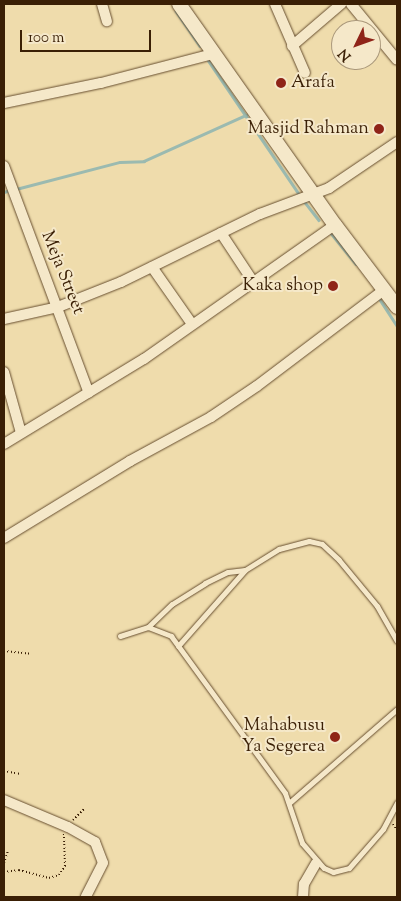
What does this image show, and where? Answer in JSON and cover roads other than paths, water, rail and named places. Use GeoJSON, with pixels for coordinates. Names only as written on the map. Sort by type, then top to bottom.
{"type":"FeatureCollection","features":[{"type":"Feature","properties":{"kind":"main road"},"geometry":{"type":"LineString","coordinates":[[179,4],[335,226],[397,307]]}},
{"type":"Feature","properties":{"kind":"street"},"geometry":{"type":"LineString","coordinates":[[102,4],[107,21]]}},
{"type":"Feature","properties":{"kind":"street"},"geometry":{"type":"LineString","coordinates":[[276,4],[292,46],[305,73]]}},
{"type":"Feature","properties":{"kind":"street"},"geometry":{"type":"LineString","coordinates":[[292,46],[341,4]]}},
{"type":"Feature","properties":{"kind":"street"},"geometry":{"type":"LineString","coordinates":[[351,4],[397,60]]}},
{"type":"Feature","properties":{"kind":"street"},"geometry":{"type":"LineString","coordinates":[[4,103],[102,83],[213,54]]}},
{"type":"Feature","properties":{"kind":"street"},"geometry":{"type":"LineString","coordinates":[[4,319],[58,308],[152,267],[260,214],[330,188],[397,142]]}},
{"type":"Feature","properties":{"kind":"street","name":"Meja Street"},"geometry":{"type":"LineString","coordinates":[[4,166],[89,392]]}},
{"type":"Feature","properties":{"kind":"street"},"geometry":{"type":"LineString","coordinates":[[4,444],[89,392],[254,283],[335,226]]}},
{"type":"Feature","properties":{"kind":"street"},"geometry":{"type":"LineString","coordinates":[[221,233],[254,283]]}},
{"type":"Feature","properties":{"kind":"street"},"geometry":{"type":"LineString","coordinates":[[152,267],[192,324]]}},
{"type":"Feature","properties":{"kind":"street"},"geometry":{"type":"LineString","coordinates":[[4,538],[258,386],[384,290]]}},
{"type":"Feature","properties":{"kind":"street"},"geometry":{"type":"LineString","coordinates":[[4,372],[21,433]]}},
{"type":"Feature","properties":{"kind":"street"},"geometry":{"type":"LineString","coordinates":[[4,800],[91,838],[103,855],[101,871],[86,897]]}},
{"type":"Feature","properties":{"kind":"street"},"geometry":{"type":"LineString","coordinates":[[303,897],[304,884],[316,863]]}},
{"type":"Feature","properties":{"kind":"lane"},"geometry":{"type":"LineString","coordinates":[[178,646],[245,570],[268,555],[295,543],[309,540],[322,544],[366,590],[397,641]]}},
{"type":"Feature","properties":{"kind":"lane"},"geometry":{"type":"LineString","coordinates":[[120,636],[148,627],[172,604],[205,583],[228,572],[245,570]]}},
{"type":"Feature","properties":{"kind":"lane"},"geometry":{"type":"LineString","coordinates":[[148,627],[162,631],[178,646],[275,778],[289,803],[302,843],[316,863],[333,872],[349,868],[383,829],[397,803]]}},
{"type":"Feature","properties":{"kind":"lane"},"geometry":{"type":"LineString","coordinates":[[289,803],[397,709]]}},
{"type":"Feature","properties":{"kind":"waterway"},"geometry":{"type":"LineString","coordinates":[[176,11],[200,46]]}},
{"type":"Feature","properties":{"kind":"waterway"},"geometry":{"type":"LineString","coordinates":[[208,60],[301,197]]}},
{"type":"Feature","properties":{"kind":"waterway"},"geometry":{"type":"LineString","coordinates":[[16,189],[120,162],[144,161],[246,115]]}},
{"type":"Feature","properties":{"kind":"waterway"},"geometry":{"type":"LineString","coordinates":[[4,192],[10,190]]}},
{"type":"Feature","properties":{"kind":"waterway"},"geometry":{"type":"LineString","coordinates":[[304,201],[319,220]]}},
{"type":"Feature","properties":{"kind":"waterway"},"geometry":{"type":"LineString","coordinates":[[330,232],[356,264]]}},
{"type":"Feature","properties":{"kind":"waterway"},"geometry":{"type":"LineString","coordinates":[[379,298],[397,326]]}},
{"type":"Feature","properties":{"kind":"place","name":"Arafa"},"geometry":{"type":"Point","coordinates":[281,83]}},
{"type":"Feature","properties":{"kind":"place","name":"Masjid Rahman"},"geometry":{"type":"Point","coordinates":[379,129]}},
{"type":"Feature","properties":{"kind":"place","name":"Kaka shop"},"geometry":{"type":"Point","coordinates":[333,286]}},
{"type":"Feature","properties":{"kind":"place","name":"Mahabusu Ya Segerea"},"geometry":{"type":"Point","coordinates":[335,737]}}]}
